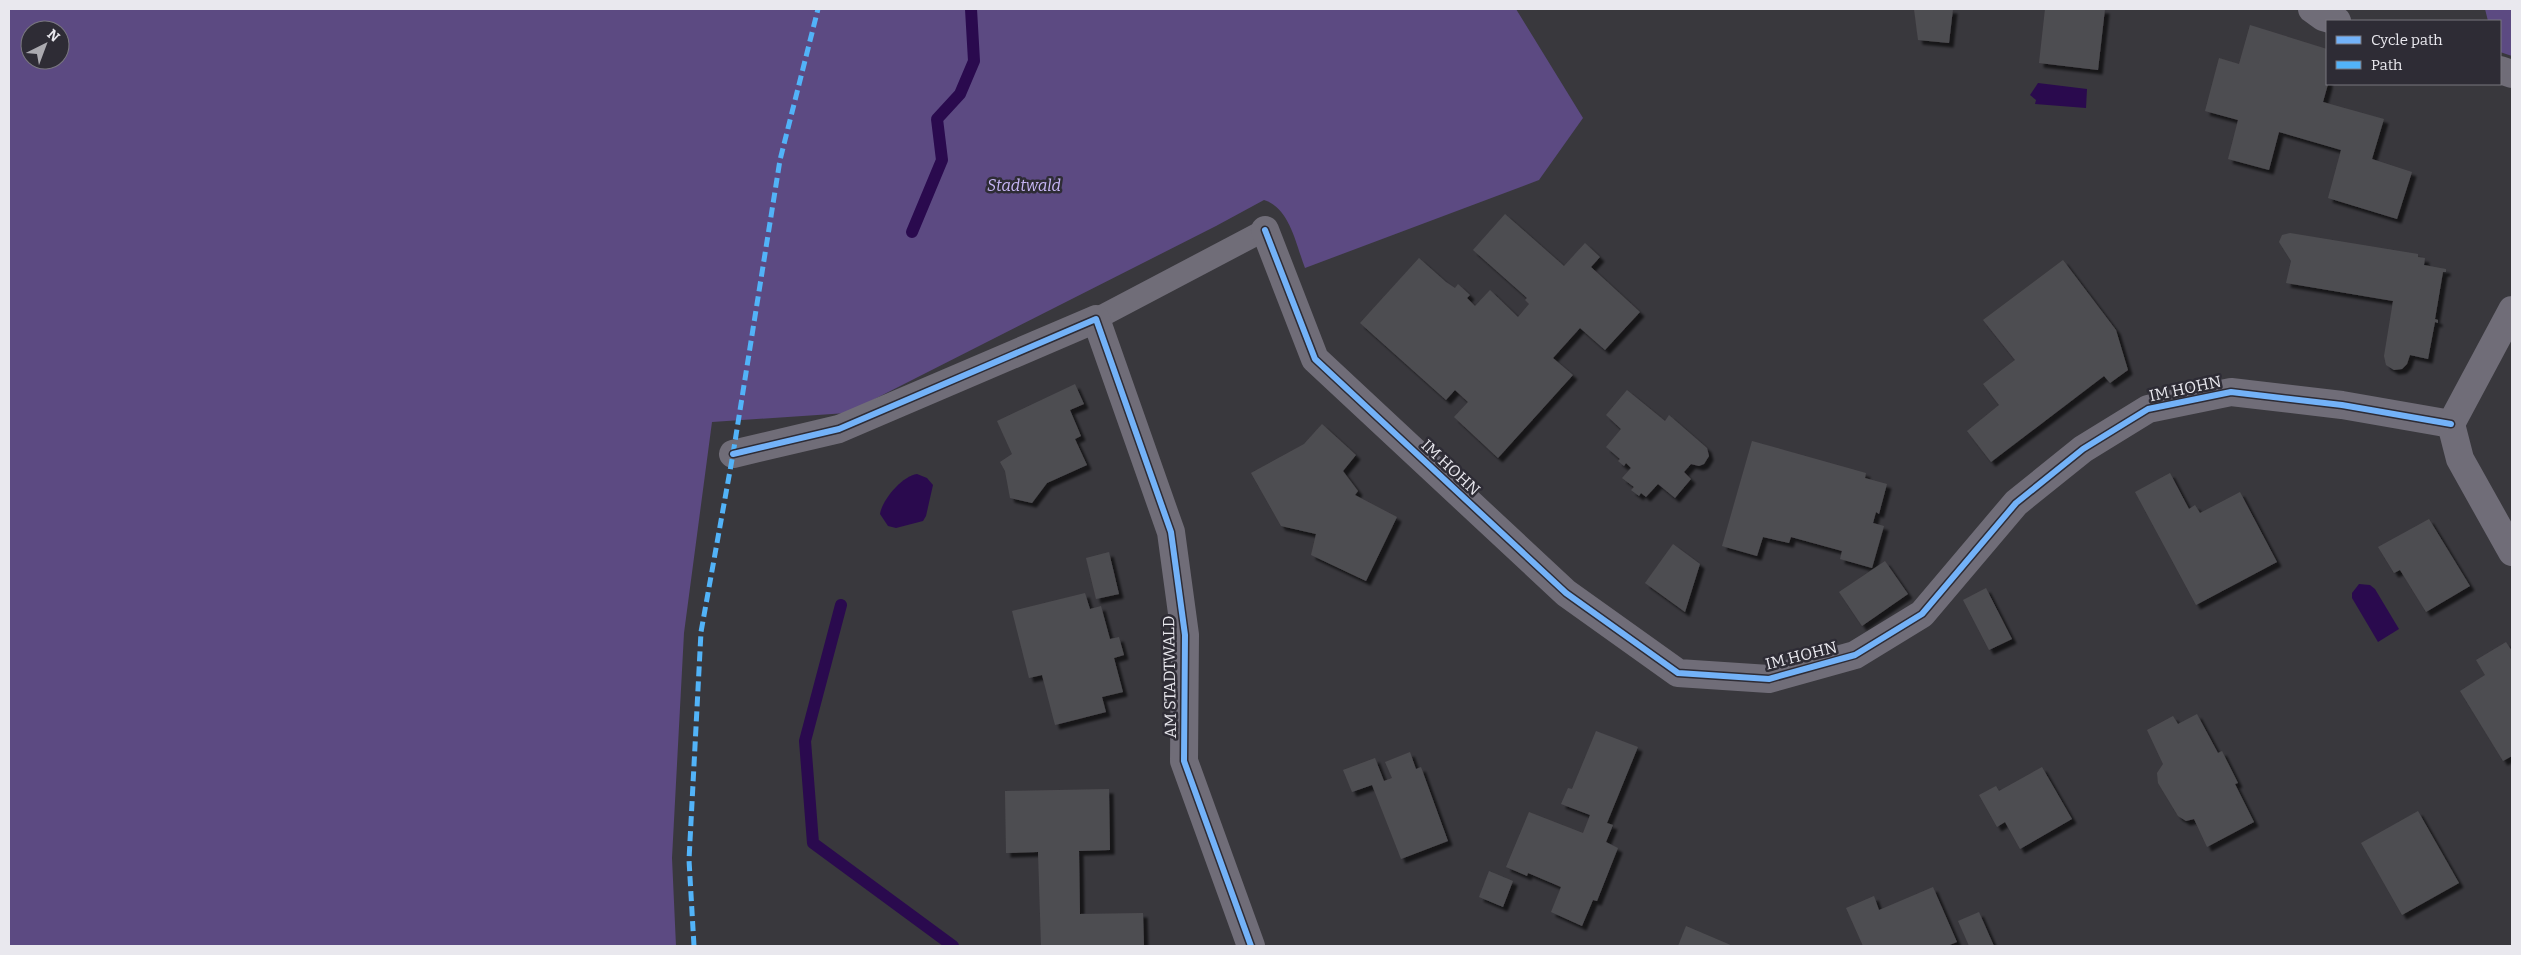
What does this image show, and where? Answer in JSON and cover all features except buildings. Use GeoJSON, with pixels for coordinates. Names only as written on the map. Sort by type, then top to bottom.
{"type":"FeatureCollection","features":[{"type":"Feature","properties":{"kind":"street"},"geometry":{"type":"LineString","coordinates":[[2312,9],[2323,17],[2334,20]]}},
{"type":"Feature","properties":{"kind":"street","name":"IM HOHN"},"geometry":{"type":"LineString","coordinates":[[1265,230],[1315,359],[1566,593],[1678,673],[1769,679],[1855,655],[1922,614],[2016,502],[2083,449],[2148,409],[2231,392],[2342,406],[2451,424]]}},
{"type":"Feature","properties":{"kind":"street"},"geometry":{"type":"LineString","coordinates":[[2512,310],[2451,424],[2460,459],[2512,552]]}},
{"type":"Feature","properties":{"kind":"street"},"geometry":{"type":"LineString","coordinates":[[733,454],[839,429],[1096,319]]}},
{"type":"Feature","properties":{"kind":"street","name":"AM STADTWALD"},"geometry":{"type":"LineString","coordinates":[[1096,319],[1171,532],[1185,635],[1184,762],[1251,946]]}},
{"type":"Feature","properties":{"kind":"lane"},"geometry":{"type":"LineString","coordinates":[[1096,319],[1265,230]]}},
{"type":"Feature","properties":{"kind":"green space","name":"Stadtwald"},"geometry":{"type":"Polygon","coordinates":[[[9,9],[1516,9],[1583,118],[1539,180],[1305,268],[1295,238],[1286,219],[1273,204],[1264,200],[847,413],[712,422],[684,633],[672,858],[676,946],[9,946],[9,9]]]}},
{"type":"Feature","properties":{"kind":"green space"},"geometry":{"type":"Polygon","coordinates":[[[2485,9],[2512,9],[2512,56],[2501,52],[2501,20],[2488,20],[2485,9]]]}},
{"type":"Feature","properties":{"kind":"shaded area"},"geometry":{"type":"Polygon","coordinates":[[[2038,83],[2087,89],[2086,108],[2035,104],[2036,100],[2030,95],[2038,83]]]}},
{"type":"Feature","properties":{"kind":"shaded area"},"geometry":{"type":"Polygon","coordinates":[[[917,474],[927,478],[933,485],[926,516],[923,521],[896,528],[888,526],[880,514],[885,502],[899,484],[917,474]]]}},
{"type":"Feature","properties":{"kind":"shaded area"},"geometry":{"type":"Polygon","coordinates":[[[2359,584],[2370,585],[2375,589],[2399,629],[2378,642],[2352,598],[2352,593],[2359,584]]]}},
{"type":"Feature","properties":{"kind":"waterway"},"geometry":{"type":"LineString","coordinates":[[912,232],[942,160],[937,119],[960,94],[974,61],[971,9]]}},
{"type":"Feature","properties":{"kind":"waterway"},"geometry":{"type":"LineString","coordinates":[[841,605],[805,741],[813,843],[953,946]]}},
{"type":"Feature","properties":{"kind":"marked path"},"geometry":{"type":"LineString","coordinates":[[694,946],[689,860],[701,632],[733,454],[780,160],[818,9]]}},
{"type":"Feature","properties":{"kind":"cycle path"},"geometry":{"type":"LineString","coordinates":[[1265,230],[1315,359],[1566,593],[1678,673],[1769,679],[1855,655],[1922,614],[2016,503],[2083,449],[2148,409],[2231,392],[2342,405],[2451,424]]}},
{"type":"Feature","properties":{"kind":"cycle path"},"geometry":{"type":"LineString","coordinates":[[733,454],[839,429],[1096,319],[1171,532],[1185,635],[1184,761],[1251,946]]}}]}
